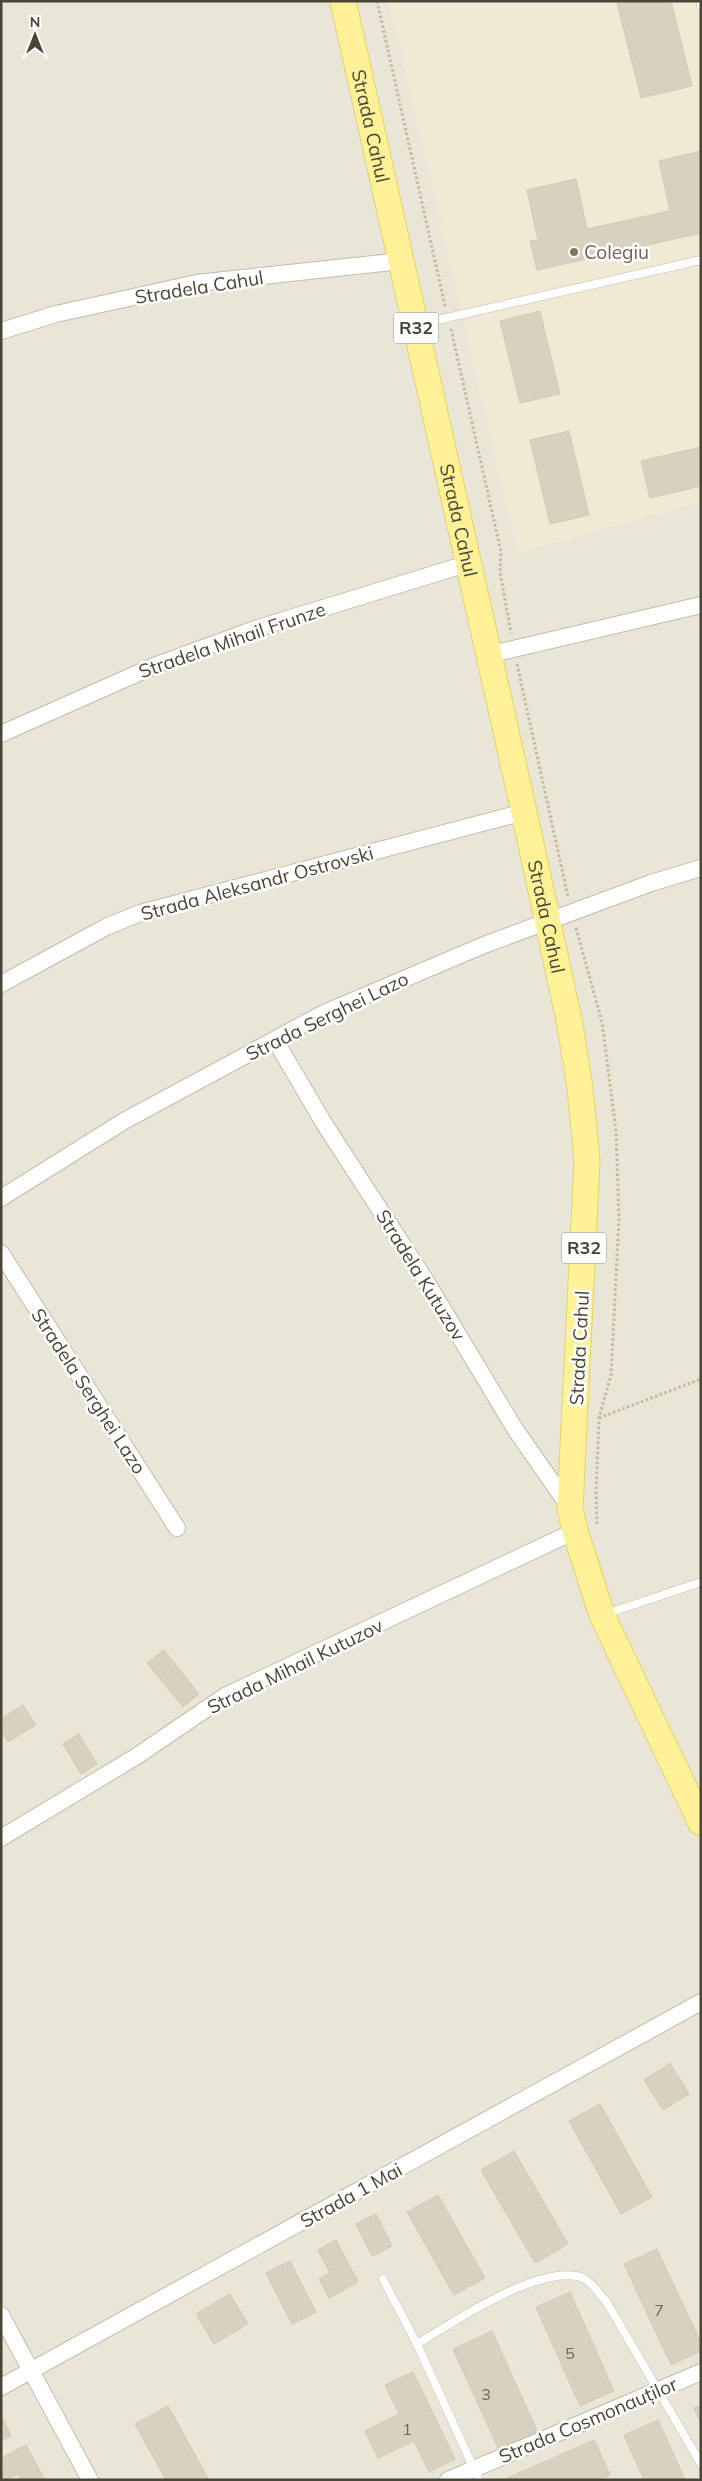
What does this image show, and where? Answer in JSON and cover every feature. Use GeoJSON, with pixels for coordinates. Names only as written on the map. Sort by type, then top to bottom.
{"type":"FeatureCollection","features":[{"type":"Feature","properties":{"kind":"main road","name":"Strada Cahul"},"geometry":{"type":"LineString","coordinates":[[343,1],[470,563],[488,655],[548,922],[580,1088],[587,1160],[572,1519],[602,1615],[701,1823]]}},
{"type":"Feature","properties":{"kind":"street","name":"Stradela Cahul"},"geometry":{"type":"LineString","coordinates":[[1,331],[56,314],[197,283],[401,261]]}},
{"type":"Feature","properties":{"kind":"street","name":"Stradela Mihail Frunze"},"geometry":{"type":"LineString","coordinates":[[1,734],[154,666],[258,628],[470,563]]}},
{"type":"Feature","properties":{"kind":"street"},"geometry":{"type":"LineString","coordinates":[[488,655],[701,605]]}},
{"type":"Feature","properties":{"kind":"street","name":"Strada Aleksandr Ostrovski"},"geometry":{"type":"LineString","coordinates":[[1,984],[106,927],[140,913],[524,812]]}},
{"type":"Feature","properties":{"kind":"street","name":"Strada Serghei Lazo"},"geometry":{"type":"LineString","coordinates":[[1,1198],[124,1121],[324,1013],[387,984],[548,922],[651,883],[701,868]]}},
{"type":"Feature","properties":{"kind":"street","name":"Stradela Kutuzov"},"geometry":{"type":"LineString","coordinates":[[275,1040],[325,1125],[426,1281],[515,1429],[572,1519]]}},
{"type":"Feature","properties":{"kind":"street","name":"Stradela Serghei Lazo"},"geometry":{"type":"LineString","coordinates":[[1,1253],[177,1528]]}},
{"type":"Feature","properties":{"kind":"street","name":"Strada Mihail Kutuzov"},"geometry":{"type":"LineString","coordinates":[[1,1838],[137,1756],[225,1696],[572,1519]]}},
{"type":"Feature","properties":{"kind":"street","name":"Strada 1 Mai"},"geometry":{"type":"LineString","coordinates":[[1,2388],[701,2002]]}},
{"type":"Feature","properties":{"kind":"street"},"geometry":{"type":"LineString","coordinates":[[1,2315],[33,2370],[90,2480]]}},
{"type":"Feature","properties":{"kind":"street","name":"Strada Cosmonauților"},"geometry":{"type":"LineString","coordinates":[[448,2480],[477,2474],[701,2372]]}},
{"type":"Feature","properties":{"kind":"lane"},"geometry":{"type":"LineString","coordinates":[[700,1],[701,5]]}},
{"type":"Feature","properties":{"kind":"lane"},"geometry":{"type":"LineString","coordinates":[[415,324],[701,260]]}},
{"type":"Feature","properties":{"kind":"lane"},"geometry":{"type":"LineString","coordinates":[[602,1615],[701,1582]]}},
{"type":"Feature","properties":{"kind":"lane"},"geometry":{"type":"LineString","coordinates":[[418,2344],[505,2292],[562,2274],[585,2279],[606,2301],[701,2464]]}},
{"type":"Feature","properties":{"kind":"lane"},"geometry":{"type":"LineString","coordinates":[[383,2279],[418,2344],[477,2474]]}},
{"type":"Feature","properties":{"kind":"path"},"geometry":{"type":"LineString","coordinates":[[599,1418],[701,1378]]}},
{"type":"Feature","properties":{"kind":"shaded area"},"geometry":{"type":"Polygon","coordinates":[[[1,1],[701,1],[701,2480],[1,2480],[1,1]]]}},
{"type":"Feature","properties":{"kind":"shaded area","name":"Colegiu"},"geometry":{"type":"Polygon","coordinates":[[[389,1],[701,1],[701,502],[518,553],[389,1]]]}},
{"type":"Feature","properties":{"kind":"building"},"geometry":{"type":"Polygon","coordinates":[[[626,1],[671,1],[692,86],[641,98],[617,3],[626,1]]]}},
{"type":"Feature","properties":{"kind":"building"},"geometry":{"type":"Polygon","coordinates":[[[701,151],[701,233],[537,270],[530,241],[538,240],[527,190],[576,179],[587,229],[670,211],[659,161],[701,151]]]}},
{"type":"Feature","properties":{"kind":"building"},"geometry":{"type":"Polygon","coordinates":[[[540,311],[560,394],[520,403],[500,321],[540,311]]]}},
{"type":"Feature","properties":{"kind":"building"},"geometry":{"type":"Polygon","coordinates":[[[569,431],[589,515],[550,524],[530,440],[569,431]]]}},
{"type":"Feature","properties":{"kind":"building"},"geometry":{"type":"Polygon","coordinates":[[[701,447],[701,486],[650,498],[641,461],[701,447]]]}},
{"type":"Feature","properties":{"kind":"building"},"geometry":{"type":"Polygon","coordinates":[[[164,1650],[199,1694],[183,1707],[147,1663],[164,1650]]]}},
{"type":"Feature","properties":{"kind":"building"},"geometry":{"type":"Polygon","coordinates":[[[23,1705],[36,1725],[8,1742],[1,1731],[1,1719],[23,1705]]]}},
{"type":"Feature","properties":{"kind":"building"},"geometry":{"type":"Polygon","coordinates":[[[79,1734],[97,1764],[81,1774],[63,1744],[79,1734]]]}},
{"type":"Feature","properties":{"kind":"building"},"geometry":{"type":"Polygon","coordinates":[[[670,2063],[689,2094],[663,2110],[644,2080],[670,2063]]]}},
{"type":"Feature","properties":{"kind":"building"},"geometry":{"type":"Polygon","coordinates":[[[600,2104],[652,2197],[621,2214],[569,2121],[600,2104]]]}},
{"type":"Feature","properties":{"kind":"building"},"geometry":{"type":"Polygon","coordinates":[[[514,2151],[568,2244],[535,2263],[481,2170],[514,2151]]]}},
{"type":"Feature","properties":{"kind":"building"},"geometry":{"type":"Polygon","coordinates":[[[438,2195],[485,2278],[454,2295],[407,2212],[438,2195]]]}},
{"type":"Feature","properties":{"kind":"building"},"geometry":{"type":"Polygon","coordinates":[[[376,2214],[392,2246],[372,2256],[356,2224],[376,2214]]]}},
{"type":"Feature","properties":{"kind":"building"},"geometry":{"type":"Polygon","coordinates":[[[336,2240],[358,2282],[329,2298],[319,2279],[330,2273],[318,2250],[336,2240]]]}},
{"type":"Feature","properties":{"kind":"building"},"geometry":{"type":"Polygon","coordinates":[[[657,2249],[701,2343],[701,2351],[671,2365],[624,2264],[657,2249]]]}},
{"type":"Feature","properties":{"kind":"building"},"geometry":{"type":"Polygon","coordinates":[[[290,2261],[316,2312],[292,2324],[266,2273],[290,2261]]]}},
{"type":"Feature","properties":{"kind":"building"},"geometry":{"type":"Polygon","coordinates":[[[570,2292],[614,2391],[580,2406],[536,2307],[570,2292]]]}},
{"type":"Feature","properties":{"kind":"building"},"geometry":{"type":"Polygon","coordinates":[[[230,2294],[248,2324],[214,2344],[196,2314],[230,2294]]]}},
{"type":"Feature","properties":{"kind":"building"},"geometry":{"type":"Polygon","coordinates":[[[492,2331],[538,2433],[499,2450],[453,2349],[492,2331]]]}},
{"type":"Feature","properties":{"kind":"building"},"geometry":{"type":"Polygon","coordinates":[[[413,2372],[455,2459],[429,2472],[414,2441],[378,2458],[365,2431],[399,2414],[385,2385],[413,2372]]]}},
{"type":"Feature","properties":{"kind":"building"},"geometry":{"type":"Polygon","coordinates":[[[168,2406],[209,2480],[166,2480],[135,2424],[168,2406]]]}},
{"type":"Feature","properties":{"kind":"building"},"geometry":{"type":"Polygon","coordinates":[[[701,2406],[701,2424],[694,2408],[701,2406]]]}},
{"type":"Feature","properties":{"kind":"building"},"geometry":{"type":"Polygon","coordinates":[[[1,2418],[11,2436],[1,2441],[1,2418]]]}},
{"type":"Feature","properties":{"kind":"building"},"geometry":{"type":"Polygon","coordinates":[[[658,2420],[685,2480],[644,2480],[624,2435],[658,2420]]]}},
{"type":"Feature","properties":{"kind":"building"},"geometry":{"type":"Polygon","coordinates":[[[594,2440],[610,2475],[599,2480],[503,2480],[594,2440]]]}},
{"type":"Feature","properties":{"kind":"building"},"geometry":{"type":"Polygon","coordinates":[[[26,2445],[45,2480],[21,2480],[18,2474],[5,2480],[1,2472],[1,2458],[26,2445]]]}},
{"type":"Feature","properties":{"kind":"place","name":"Colegiu"},"geometry":{"type":"Point","coordinates":[574,252]}}]}
